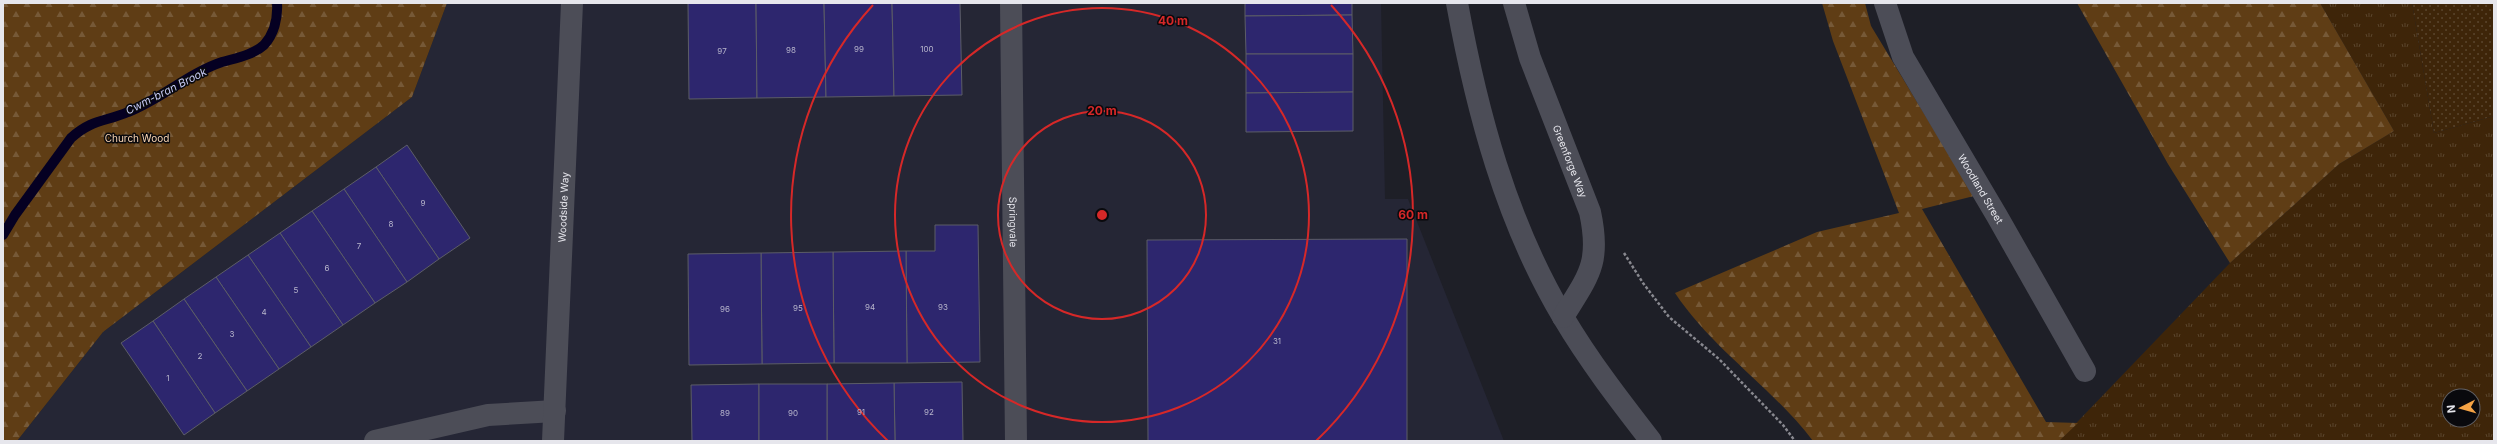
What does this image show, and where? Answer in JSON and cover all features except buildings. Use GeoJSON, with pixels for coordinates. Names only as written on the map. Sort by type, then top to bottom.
{"type":"FeatureCollection","features":[{"type":"Feature","properties":{"kind":"street","name":"Woodside Way"},"geometry":{"type":"LineString","coordinates":[[553,441],[572,3]]}},
{"type":"Feature","properties":{"kind":"street","name":"Springvale"},"geometry":{"type":"LineString","coordinates":[[1011,3],[1016,441]]}},
{"type":"Feature","properties":{"kind":"street"},"geometry":{"type":"LineString","coordinates":[[1457,3],[1469,71],[1492,158],[1524,240],[1563,317],[1597,370],[1651,441]]}},
{"type":"Feature","properties":{"kind":"street","name":"Greenforge Way"},"geometry":{"type":"LineString","coordinates":[[1514,3],[1530,58],[1590,212],[1596,238],[1595,257],[1586,280],[1563,317]]}},
{"type":"Feature","properties":{"kind":"street","name":"Woodland Street"},"geometry":{"type":"LineString","coordinates":[[1885,3],[1903,57],[2086,371]]}},
{"type":"Feature","properties":{"kind":"street"},"geometry":{"type":"LineString","coordinates":[[383,440],[488,415],[555,412]]}},
{"type":"Feature","properties":{"kind":"path"},"geometry":{"type":"LineString","coordinates":[[1596,238],[1622,249],[1643,283],[1669,317],[1719,359],[1783,425],[1795,441]]}},
{"type":"Feature","properties":{"kind":"shaded area"},"geometry":{"type":"Polygon","coordinates":[[[447,3],[1381,3],[1385,199],[1408,199],[1504,441],[17,441],[103,332],[412,97],[447,3]]]}},
{"type":"Feature","properties":{"kind":"green space","name":"Church Wood"},"geometry":{"type":"Polygon","coordinates":[[[3,3],[447,3],[412,97],[103,332],[17,441],[3,441],[3,3]]]}},
{"type":"Feature","properties":{"kind":"green space"},"geometry":{"type":"Polygon","coordinates":[[[1822,3],[1865,3],[1871,26],[1974,196],[1922,209],[2046,422],[2078,423],[2059,441],[1813,441],[1797,421],[1707,333],[1690,314],[1675,293],[1817,232],[1899,213],[1833,41],[1822,3]]]}},
{"type":"Feature","properties":{"kind":"green space"},"geometry":{"type":"Polygon","coordinates":[[[2077,3],[2320,3],[2394,131],[2339,164],[2230,263],[2168,164],[2077,3]]]}},
{"type":"Feature","properties":{"kind":"green space"},"geometry":{"type":"Polygon","coordinates":[[[2320,3],[2412,3],[2434,133],[2494,116],[2494,441],[2059,441],[2230,263],[2339,164],[2394,131],[2320,3]]]}},
{"type":"Feature","properties":{"kind":"green space"},"geometry":{"type":"Polygon","coordinates":[[[2412,3],[2494,3],[2494,116],[2434,133],[2412,3]]]}},
{"type":"Feature","properties":{"kind":"waterway","name":"Cwm-bran Brook"},"geometry":{"type":"LineString","coordinates":[[3,235],[15,215],[71,138],[92,124],[140,107],[186,79],[210,67],[244,56],[260,48],[264,45],[273,31],[277,14],[277,3]]}}]}
